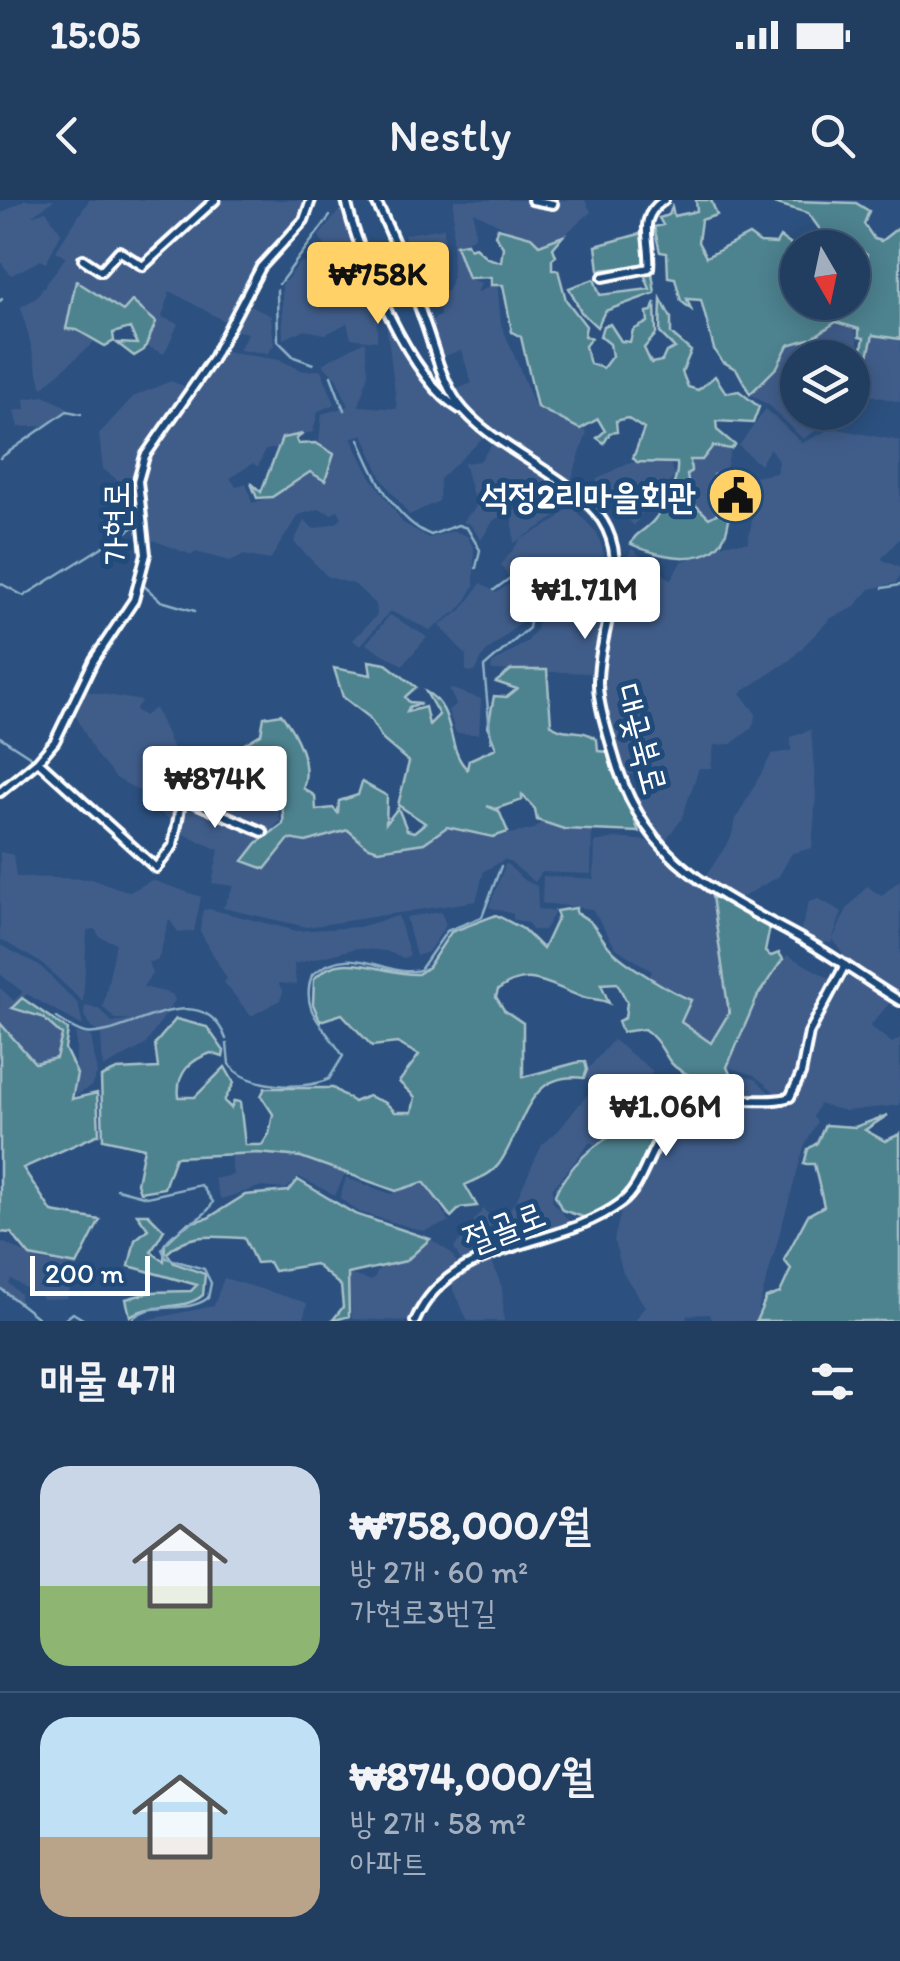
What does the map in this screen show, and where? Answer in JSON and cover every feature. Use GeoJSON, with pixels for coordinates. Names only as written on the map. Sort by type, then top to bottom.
{"type":"FeatureCollection","features":[{"type":"Feature","properties":{"kind":"street"},"geometry":{"type":"LineString","coordinates":[[83,258],[101,271],[119,251],[143,266],[215,200]]}},
{"type":"Feature","properties":{"kind":"street","name":"가현로"},"geometry":{"type":"LineString","coordinates":[[0,792],[38,762],[62,730],[94,660],[139,590],[146,554],[138,480],[145,456],[212,360],[261,268],[304,220],[311,200]]}},
{"type":"Feature","properties":{"kind":"street"},"geometry":{"type":"LineString","coordinates":[[346,200],[363,256],[419,371],[438,395],[464,411]]}},
{"type":"Feature","properties":{"kind":"street","name":"대곶북로"},"geometry":{"type":"LineString","coordinates":[[375,200],[402,255],[445,380],[464,411],[589,504],[606,526],[615,571],[599,696],[620,780],[647,832],[681,869],[709,888],[846,964],[900,1001]]}},
{"type":"Feature","properties":{"kind":"street"},"geometry":{"type":"LineString","coordinates":[[532,200],[553,204]]}},
{"type":"Feature","properties":{"kind":"street"},"geometry":{"type":"LineString","coordinates":[[603,277],[649,268],[645,222],[652,208],[664,200]]}},
{"type":"Feature","properties":{"kind":"street"},"geometry":{"type":"LineString","coordinates":[[38,762],[156,868],[172,846],[182,797],[262,832]]}},
{"type":"Feature","properties":{"kind":"street","name":"절골로"},"geometry":{"type":"LineString","coordinates":[[415,1321],[427,1296],[452,1275],[519,1242],[576,1226],[620,1204],[636,1186],[652,1147],[696,1104],[790,1097],[801,1074],[809,1033],[846,964]]}},
{"type":"Feature","properties":{"kind":"shaded area"},"geometry":{"type":"Polygon","coordinates":[[[24,200],[54,200],[31,216],[46,211],[61,233],[46,263],[41,260],[11,275],[0,261],[0,214],[24,200]]]}},
{"type":"Feature","properties":{"kind":"shaded area"},"geometry":{"type":"Polygon","coordinates":[[[89,200],[308,200],[301,220],[253,274],[226,322],[170,291],[162,317],[178,324],[164,354],[147,346],[156,323],[131,302],[124,312],[76,281],[65,324],[67,330],[77,330],[94,342],[42,388],[21,307],[36,298],[66,257],[56,251],[89,200]]]}},
{"type":"Feature","properties":{"kind":"shaded area"},"geometry":{"type":"Polygon","coordinates":[[[454,200],[585,200],[591,212],[563,236],[539,245],[474,212],[475,237],[460,244],[468,278],[481,283],[477,293],[497,282],[501,324],[534,404],[587,432],[570,484],[494,433],[465,406],[453,391],[472,383],[461,350],[439,358],[427,322],[440,316],[439,295],[448,290],[452,279],[454,200]]]}},
{"type":"Feature","properties":{"kind":"shaded area"},"geometry":{"type":"Polygon","coordinates":[[[343,206],[386,307],[377,314],[377,341],[351,338],[347,323],[326,334],[304,330],[283,339],[282,285],[301,262],[311,264],[326,248],[319,236],[343,206]]]}},
{"type":"Feature","properties":{"kind":"shaded area"},"geometry":{"type":"Polygon","coordinates":[[[444,228],[445,272],[435,272],[432,257],[408,259],[403,244],[405,234],[444,228]]]}},
{"type":"Feature","properties":{"kind":"shaded area"},"geometry":{"type":"Polygon","coordinates":[[[248,304],[271,316],[274,345],[267,354],[239,350],[248,333],[234,330],[248,304]]]}},
{"type":"Feature","properties":{"kind":"shaded area"},"geometry":{"type":"Polygon","coordinates":[[[385,312],[428,387],[483,438],[440,479],[439,501],[409,515],[382,479],[363,434],[351,438],[369,474],[403,523],[429,538],[454,531],[467,536],[474,549],[474,586],[462,607],[430,630],[390,611],[360,646],[353,640],[377,615],[376,604],[354,584],[328,577],[294,542],[304,521],[314,529],[338,522],[342,517],[338,510],[332,514],[319,509],[298,515],[270,560],[243,555],[230,561],[196,552],[192,555],[150,539],[142,486],[152,450],[217,355],[225,352],[280,360],[303,371],[321,370],[335,404],[318,411],[313,432],[280,439],[277,448],[265,450],[258,467],[253,463],[230,478],[236,487],[246,483],[252,503],[272,497],[310,472],[325,480],[334,455],[319,442],[322,414],[349,406],[336,378],[322,364],[365,341],[368,373],[359,406],[397,409],[385,312]]]}},
{"type":"Feature","properties":{"kind":"shaded area"},"geometry":{"type":"Polygon","coordinates":[[[843,321],[854,325],[858,340],[799,340],[843,321]]]}},
{"type":"Feature","properties":{"kind":"shaded area"},"geometry":{"type":"Polygon","coordinates":[[[873,335],[900,339],[900,402],[870,395],[873,335]]]}},
{"type":"Feature","properties":{"kind":"shaded area"},"geometry":{"type":"Polygon","coordinates":[[[780,362],[780,416],[750,394],[780,362]]]}},
{"type":"Feature","properties":{"kind":"shaded area"},"geometry":{"type":"Polygon","coordinates":[[[171,381],[188,388],[142,453],[134,474],[135,493],[103,469],[99,434],[133,397],[171,381]]]}},
{"type":"Feature","properties":{"kind":"shaded area"},"geometry":{"type":"Polygon","coordinates":[[[44,396],[69,408],[43,426],[18,427],[14,411],[26,409],[25,399],[44,396]]]}},
{"type":"Feature","properties":{"kind":"shaded area"},"geometry":{"type":"Polygon","coordinates":[[[766,409],[780,422],[780,430],[788,430],[802,443],[828,430],[900,441],[900,538],[881,559],[900,568],[900,575],[896,583],[870,589],[853,608],[831,618],[790,660],[740,693],[756,714],[752,728],[731,744],[714,745],[711,768],[699,768],[681,820],[662,845],[635,800],[652,781],[650,776],[624,774],[601,691],[618,571],[632,549],[671,580],[681,562],[726,543],[748,543],[755,504],[754,477],[776,473],[779,462],[770,448],[760,465],[739,446],[766,409]]]}},
{"type":"Feature","properties":{"kind":"shaded area"},"geometry":{"type":"Polygon","coordinates":[[[794,430],[817,430],[803,439],[794,430]]]}},
{"type":"Feature","properties":{"kind":"shaded area"},"geometry":{"type":"Polygon","coordinates":[[[493,443],[572,496],[554,518],[514,543],[512,512],[532,503],[528,496],[493,521],[481,540],[470,524],[462,522],[476,507],[464,463],[480,461],[493,443]]]}},
{"type":"Feature","properties":{"kind":"shaded area"},"geometry":{"type":"Polygon","coordinates":[[[716,446],[731,449],[724,475],[715,475],[720,512],[709,519],[691,501],[687,475],[691,471],[690,459],[702,460],[716,446]]]}},
{"type":"Feature","properties":{"kind":"shaded area"},"geometry":{"type":"Polygon","coordinates":[[[627,463],[670,463],[675,477],[648,503],[634,526],[596,480],[627,463]]]}},
{"type":"Feature","properties":{"kind":"shaded area"},"geometry":{"type":"Polygon","coordinates":[[[573,508],[597,533],[605,557],[594,673],[491,670],[492,664],[528,641],[536,630],[544,580],[535,564],[526,565],[509,578],[501,565],[521,539],[554,522],[573,508]]]}},
{"type":"Feature","properties":{"kind":"shaded area"},"geometry":{"type":"Polygon","coordinates":[[[528,572],[535,581],[525,619],[484,654],[475,672],[466,671],[466,655],[439,625],[462,610],[481,583],[496,593],[528,572]]]}},
{"type":"Feature","properties":{"kind":"shaded area"},"geometry":{"type":"Polygon","coordinates":[[[390,615],[427,637],[403,665],[366,644],[390,615]]]}},
{"type":"Feature","properties":{"kind":"shaded area"},"geometry":{"type":"Polygon","coordinates":[[[449,688],[481,699],[479,734],[456,733],[448,710],[456,705],[449,688]]]}},
{"type":"Feature","properties":{"kind":"shaded area"},"geometry":{"type":"Polygon","coordinates":[[[86,691],[141,701],[135,710],[144,716],[155,708],[175,753],[166,777],[155,780],[179,792],[176,824],[152,807],[146,795],[116,778],[96,755],[76,716],[86,691]]]}},
{"type":"Feature","properties":{"kind":"shaded area"},"geometry":{"type":"Polygon","coordinates":[[[811,730],[816,796],[812,848],[792,853],[779,876],[738,900],[708,884],[704,879],[731,838],[736,819],[772,754],[791,751],[791,737],[811,730]]]}},
{"type":"Feature","properties":{"kind":"shaded area"},"geometry":{"type":"Polygon","coordinates":[[[182,751],[213,757],[227,771],[275,794],[280,821],[243,860],[264,869],[291,838],[306,842],[348,830],[366,846],[378,850],[431,839],[447,827],[493,837],[535,829],[544,819],[560,828],[592,830],[591,874],[542,872],[535,882],[506,859],[484,871],[476,901],[307,927],[223,908],[234,886],[212,883],[219,850],[179,832],[184,802],[182,751]]]}},
{"type":"Feature","properties":{"kind":"shaded area"},"geometry":{"type":"Polygon","coordinates":[[[615,838],[647,841],[682,876],[713,896],[729,1013],[711,1043],[681,1022],[690,1000],[664,990],[650,975],[652,971],[616,948],[592,909],[542,903],[543,876],[594,879],[595,842],[615,838]]]}},
{"type":"Feature","properties":{"kind":"shaded area"},"geometry":{"type":"Polygon","coordinates":[[[0,852],[13,855],[16,877],[91,879],[130,892],[152,880],[201,897],[194,931],[179,933],[169,919],[157,961],[148,962],[152,973],[143,987],[172,994],[175,1000],[145,1045],[103,1068],[101,1033],[91,1028],[84,1015],[85,1006],[99,1009],[113,1023],[131,1019],[115,1019],[103,1007],[116,943],[100,937],[95,929],[87,930],[83,1002],[43,964],[0,939],[0,852]]]}},
{"type":"Feature","properties":{"kind":"shaded area"},"geometry":{"type":"Polygon","coordinates":[[[506,863],[522,879],[537,886],[538,909],[555,912],[544,930],[532,930],[528,923],[513,919],[513,914],[489,907],[506,863]]]}},
{"type":"Feature","properties":{"kind":"shaded area"},"geometry":{"type":"Polygon","coordinates":[[[900,880],[900,998],[848,963],[833,939],[847,909],[867,886],[881,896],[900,880]]]}},
{"type":"Feature","properties":{"kind":"shaded area"},"geometry":{"type":"Polygon","coordinates":[[[819,899],[842,912],[831,943],[823,942],[820,947],[799,936],[809,902],[819,899]]]}},
{"type":"Feature","properties":{"kind":"shaded area"},"geometry":{"type":"Polygon","coordinates":[[[203,910],[297,931],[359,927],[398,916],[410,956],[403,958],[386,951],[357,948],[294,964],[296,985],[278,983],[283,992],[280,1000],[251,1016],[224,982],[227,979],[200,931],[203,910]]]}},
{"type":"Feature","properties":{"kind":"shaded area"},"geometry":{"type":"Polygon","coordinates":[[[441,912],[446,925],[428,952],[416,956],[406,917],[441,912]]]}},
{"type":"Feature","properties":{"kind":"shaded area"},"geometry":{"type":"Polygon","coordinates":[[[0,945],[39,965],[78,1004],[83,1026],[27,994],[13,1007],[42,1017],[61,1031],[57,1056],[51,1061],[33,1061],[0,1023],[0,988],[14,1001],[23,992],[0,974],[0,945]]]}},
{"type":"Feature","properties":{"kind":"shaded area"},"geometry":{"type":"Polygon","coordinates":[[[787,955],[833,980],[803,1041],[791,1092],[782,1098],[754,1075],[727,1067],[758,995],[787,955]]]}},
{"type":"Feature","properties":{"kind":"shaded area"},"geometry":{"type":"Polygon","coordinates":[[[846,969],[891,1001],[870,1026],[892,1043],[900,1038],[900,1105],[845,1111],[819,1104],[813,1117],[817,1122],[804,1147],[755,1321],[712,1321],[709,1314],[687,1315],[686,1321],[635,1321],[645,1306],[623,1273],[614,1240],[623,1204],[652,1151],[687,1112],[704,1104],[753,1099],[783,1103],[793,1098],[802,1078],[810,1035],[846,969]]]}},
{"type":"Feature","properties":{"kind":"shaded area"},"geometry":{"type":"Polygon","coordinates":[[[76,1033],[91,1036],[97,1074],[91,1086],[76,1096],[76,1033]]]}},
{"type":"Feature","properties":{"kind":"shaded area"},"geometry":{"type":"Polygon","coordinates":[[[613,1040],[653,1071],[629,1105],[641,1118],[595,1145],[590,1142],[553,1188],[552,1201],[573,1226],[528,1237],[469,1263],[516,1201],[542,1145],[594,1086],[586,1077],[587,1070],[613,1040]]]}},
{"type":"Feature","properties":{"kind":"shaded area"},"geometry":{"type":"Polygon","coordinates":[[[735,1073],[755,1079],[770,1093],[707,1099],[682,1084],[688,1076],[720,1090],[735,1073]]]}},
{"type":"Feature","properties":{"kind":"shaded area"},"geometry":{"type":"Polygon","coordinates":[[[258,1153],[309,1159],[345,1174],[335,1195],[299,1177],[286,1189],[259,1187],[221,1199],[214,1179],[233,1175],[230,1155],[258,1153]]]}},
{"type":"Feature","properties":{"kind":"shaded area"},"geometry":{"type":"Polygon","coordinates":[[[346,1178],[391,1194],[425,1182],[449,1222],[423,1231],[359,1212],[340,1198],[346,1178]]]}},
{"type":"Feature","properties":{"kind":"shaded area"},"geometry":{"type":"Polygon","coordinates":[[[483,1209],[495,1220],[463,1264],[454,1248],[483,1209]]]}},
{"type":"Feature","properties":{"kind":"shaded area"},"geometry":{"type":"Polygon","coordinates":[[[430,1239],[451,1253],[460,1268],[427,1294],[413,1321],[352,1319],[348,1274],[372,1281],[381,1266],[409,1260],[430,1239]]]}},
{"type":"Feature","properties":{"kind":"shaded area"},"geometry":{"type":"Polygon","coordinates":[[[0,1241],[41,1261],[77,1265],[67,1298],[44,1299],[11,1279],[9,1284],[20,1294],[20,1303],[0,1287],[0,1241]]]}},
{"type":"Feature","properties":{"kind":"shaded area"},"geometry":{"type":"Polygon","coordinates":[[[492,1261],[502,1288],[504,1321],[468,1321],[453,1290],[453,1276],[492,1261]]]}},
{"type":"Feature","properties":{"kind":"shaded area"},"geometry":{"type":"Polygon","coordinates":[[[224,1278],[307,1303],[303,1321],[141,1321],[214,1306],[224,1278]]]}},
{"type":"Feature","properties":{"kind":"green space"},"geometry":{"type":"Polygon","coordinates":[[[696,200],[711,200],[717,215],[701,220],[698,242],[706,257],[749,235],[760,243],[776,244],[780,237],[780,320],[870,320],[870,233],[881,241],[900,226],[900,339],[873,335],[870,348],[870,340],[859,337],[859,329],[836,322],[812,338],[780,340],[777,367],[750,394],[737,370],[722,361],[714,349],[701,300],[687,299],[691,309],[681,301],[675,278],[668,277],[667,253],[660,252],[654,227],[663,225],[659,218],[669,215],[672,207],[674,216],[697,211],[696,200]]]}},
{"type":"Feature","properties":{"kind":"green space"},"geometry":{"type":"Polygon","coordinates":[[[764,200],[856,203],[869,211],[864,224],[868,230],[820,230],[808,213],[764,200]]]}},
{"type":"Feature","properties":{"kind":"green space"},"geometry":{"type":"Polygon","coordinates":[[[498,228],[531,237],[539,245],[563,236],[553,248],[556,256],[552,259],[552,270],[558,270],[566,300],[586,326],[584,336],[591,338],[585,346],[590,364],[603,368],[612,356],[610,344],[600,336],[603,326],[610,324],[621,341],[630,342],[633,330],[648,322],[647,312],[652,311],[655,302],[656,334],[644,348],[651,363],[662,361],[666,352],[675,348],[660,333],[661,299],[671,318],[671,334],[691,351],[682,372],[688,387],[698,390],[715,376],[726,393],[739,391],[759,407],[753,423],[716,421],[717,430],[735,445],[731,449],[713,446],[702,460],[690,460],[691,471],[687,475],[691,501],[709,518],[720,512],[714,475],[724,475],[729,509],[727,529],[711,551],[699,556],[670,556],[631,544],[664,506],[677,471],[677,463],[637,462],[633,458],[644,429],[627,418],[616,421],[617,432],[610,433],[604,443],[597,438],[605,431],[598,419],[580,429],[537,407],[521,337],[512,332],[503,285],[491,285],[491,277],[468,278],[456,245],[467,243],[470,249],[475,247],[487,258],[501,262],[503,247],[495,235],[498,228]]]}},
{"type":"Feature","properties":{"kind":"green space"},"geometry":{"type":"Polygon","coordinates":[[[643,233],[644,266],[599,270],[596,246],[643,233]]]}},
{"type":"Feature","properties":{"kind":"green space"},"geometry":{"type":"Polygon","coordinates":[[[652,273],[655,293],[605,311],[597,327],[581,312],[569,288],[594,279],[600,295],[650,289],[644,274],[652,273]]]}},
{"type":"Feature","properties":{"kind":"green space"},"geometry":{"type":"Polygon","coordinates":[[[76,281],[123,311],[132,301],[156,322],[144,350],[134,356],[117,343],[137,344],[130,328],[113,333],[114,341],[105,346],[77,330],[66,329],[76,281]]]}},
{"type":"Feature","properties":{"kind":"green space"},"geometry":{"type":"Polygon","coordinates":[[[303,434],[296,439],[298,444],[316,443],[334,454],[325,481],[310,472],[272,497],[257,498],[251,483],[261,492],[282,438],[303,434]]]}},
{"type":"Feature","properties":{"kind":"green space"},"geometry":{"type":"Polygon","coordinates":[[[369,661],[386,664],[416,687],[405,697],[409,702],[421,703],[409,707],[407,712],[425,707],[429,725],[439,715],[426,692],[436,699],[467,769],[469,760],[496,748],[488,727],[494,696],[507,697],[517,689],[496,682],[511,670],[547,670],[551,724],[591,736],[597,740],[598,751],[609,752],[639,832],[564,829],[537,820],[535,809],[522,795],[522,800],[495,809],[487,806],[499,811],[508,832],[493,837],[447,827],[424,843],[378,850],[366,846],[348,830],[306,842],[289,839],[265,869],[243,861],[257,843],[283,824],[283,809],[270,791],[226,770],[216,761],[261,734],[264,717],[281,714],[292,730],[304,759],[303,788],[315,796],[316,810],[333,808],[338,813],[339,801],[358,795],[362,782],[387,796],[386,823],[398,808],[407,830],[414,832],[425,823],[398,805],[409,762],[383,740],[369,717],[343,697],[334,668],[371,675],[369,661]]]}},
{"type":"Feature","properties":{"kind":"green space"},"geometry":{"type":"Polygon","coordinates":[[[712,896],[770,927],[765,952],[771,956],[779,953],[783,959],[758,995],[727,1067],[731,1076],[712,1083],[689,1074],[673,1065],[644,1029],[622,1032],[618,1021],[625,1018],[627,1002],[617,983],[601,984],[609,1003],[539,980],[509,983],[498,990],[496,997],[504,1010],[523,1023],[523,1077],[579,1062],[585,1062],[587,1070],[584,1078],[564,1078],[538,1092],[499,1164],[465,1185],[477,1206],[460,1208],[451,1217],[424,1182],[396,1191],[301,1157],[258,1153],[175,1157],[164,1188],[140,1192],[137,1183],[144,1148],[103,1139],[101,1077],[117,1070],[158,1068],[155,1044],[176,1019],[207,1027],[224,1051],[223,1057],[211,1053],[191,1064],[182,1075],[179,1097],[195,1097],[225,1067],[234,1083],[224,1101],[231,1108],[234,1101],[240,1102],[245,1145],[262,1145],[269,1134],[273,1114],[261,1096],[265,1088],[333,1088],[354,1102],[368,1096],[386,1103],[395,1112],[412,1112],[415,1097],[399,1082],[419,1055],[397,1043],[372,1046],[342,1014],[320,1021],[313,1004],[314,979],[325,970],[351,964],[418,974],[428,967],[451,932],[496,915],[523,929],[543,949],[558,917],[556,911],[576,908],[576,913],[592,924],[624,961],[691,1000],[681,1022],[711,1043],[729,1013],[712,896]]]}},
{"type":"Feature","properties":{"kind":"green space"},"geometry":{"type":"Polygon","coordinates":[[[22,998],[68,1030],[65,1049],[77,1074],[72,1099],[97,1093],[99,1134],[23,1168],[52,1212],[100,1220],[77,1265],[30,1256],[11,1233],[0,1232],[0,1023],[35,1063],[56,1058],[62,1035],[42,1017],[12,1008],[22,998]]]}},
{"type":"Feature","properties":{"kind":"green space"},"geometry":{"type":"Polygon","coordinates":[[[676,1106],[682,1112],[620,1197],[586,1218],[562,1210],[555,1195],[584,1156],[616,1133],[642,1122],[651,1133],[667,1123],[667,1114],[676,1106]]]}},
{"type":"Feature","properties":{"kind":"green space"},"geometry":{"type":"Polygon","coordinates":[[[888,1115],[865,1130],[885,1141],[900,1134],[900,1321],[756,1321],[766,1298],[780,1293],[791,1269],[784,1260],[808,1215],[824,1206],[814,1164],[804,1164],[808,1149],[817,1143],[825,1125],[855,1127],[888,1115]]]}},
{"type":"Feature","properties":{"kind":"green space"},"geometry":{"type":"Polygon","coordinates":[[[298,1180],[355,1214],[430,1239],[406,1261],[348,1274],[349,1316],[332,1321],[343,1307],[341,1286],[315,1264],[274,1271],[269,1262],[256,1263],[244,1238],[195,1238],[167,1253],[174,1263],[205,1274],[203,1295],[130,1316],[126,1299],[151,1292],[191,1291],[197,1285],[129,1266],[135,1240],[148,1229],[137,1214],[148,1214],[164,1230],[151,1252],[164,1261],[165,1244],[188,1223],[208,1218],[245,1195],[289,1191],[298,1180]]]}},
{"type":"Feature","properties":{"kind":"waterway"},"geometry":{"type":"LineString","coordinates":[[279,284],[330,216]]}},
{"type":"Feature","properties":{"kind":"waterway"},"geometry":{"type":"LineString","coordinates":[[277,290],[278,341],[294,357],[313,364]]}},
{"type":"Feature","properties":{"kind":"waterway"},"geometry":{"type":"LineString","coordinates":[[331,376],[344,410]]}},
{"type":"Feature","properties":{"kind":"waterway"},"geometry":{"type":"LineString","coordinates":[[0,458],[67,411],[81,414]]}},
{"type":"Feature","properties":{"kind":"waterway"},"geometry":{"type":"LineString","coordinates":[[359,439],[378,480],[396,507],[418,528],[431,535],[458,525],[467,528],[480,550],[476,568]]}},
{"type":"Feature","properties":{"kind":"waterway"},"geometry":{"type":"LineString","coordinates":[[0,583],[24,596],[134,527],[139,527],[141,539]]}},
{"type":"Feature","properties":{"kind":"waterway"},"geometry":{"type":"LineString","coordinates":[[149,539],[143,585],[161,601],[195,611]]}},
{"type":"Feature","properties":{"kind":"waterway"},"geometry":{"type":"LineString","coordinates":[[491,742],[484,667],[529,628],[538,572],[526,566],[494,590]]}},
{"type":"Feature","properties":{"kind":"waterway"},"geometry":{"type":"LineString","coordinates":[[883,588],[900,585]]}},
{"type":"Feature","properties":{"kind":"waterway"},"geometry":{"type":"LineString","coordinates":[[0,737],[34,759]]}},
{"type":"Feature","properties":{"kind":"waterway"},"geometry":{"type":"LineString","coordinates":[[0,784],[29,763]]}},
{"type":"Feature","properties":{"kind":"waterway"},"geometry":{"type":"LineString","coordinates":[[52,778],[89,811]]}},
{"type":"Feature","properties":{"kind":"waterway"},"geometry":{"type":"LineString","coordinates":[[113,833],[145,863]]}},
{"type":"Feature","properties":{"kind":"waterway"},"geometry":{"type":"LineString","coordinates":[[227,1044],[229,1064],[248,1078],[291,1086],[329,1079],[343,1056],[312,1010],[312,975],[342,960],[369,962],[395,970],[420,970],[447,931],[482,917],[501,866]]}},
{"type":"Feature","properties":{"kind":"waterway"},"geometry":{"type":"LineString","coordinates":[[57,1018],[81,1032],[101,1033],[160,1014],[199,1011],[214,1020],[226,1039]]}},
{"type":"Feature","properties":{"kind":"waterway"},"geometry":{"type":"LineString","coordinates":[[117,1189],[147,1197],[201,1185],[213,1202],[162,1249],[166,1258],[204,1269],[211,1283],[208,1298],[189,1306],[148,1310],[130,1321]]}},
{"type":"Feature","properties":{"kind":"waterway"},"geometry":{"type":"LineString","coordinates":[[0,1288],[42,1321]]}},
{"type":"Feature","properties":{"kind":"waterway"},"geometry":{"type":"LineString","coordinates":[[63,1321],[73,1313],[86,1321]]}},
{"type":"Feature","properties":{"kind":"place","name":"석정2리마을회관"},"geometry":{"type":"Point","coordinates":[735,496]}}]}
